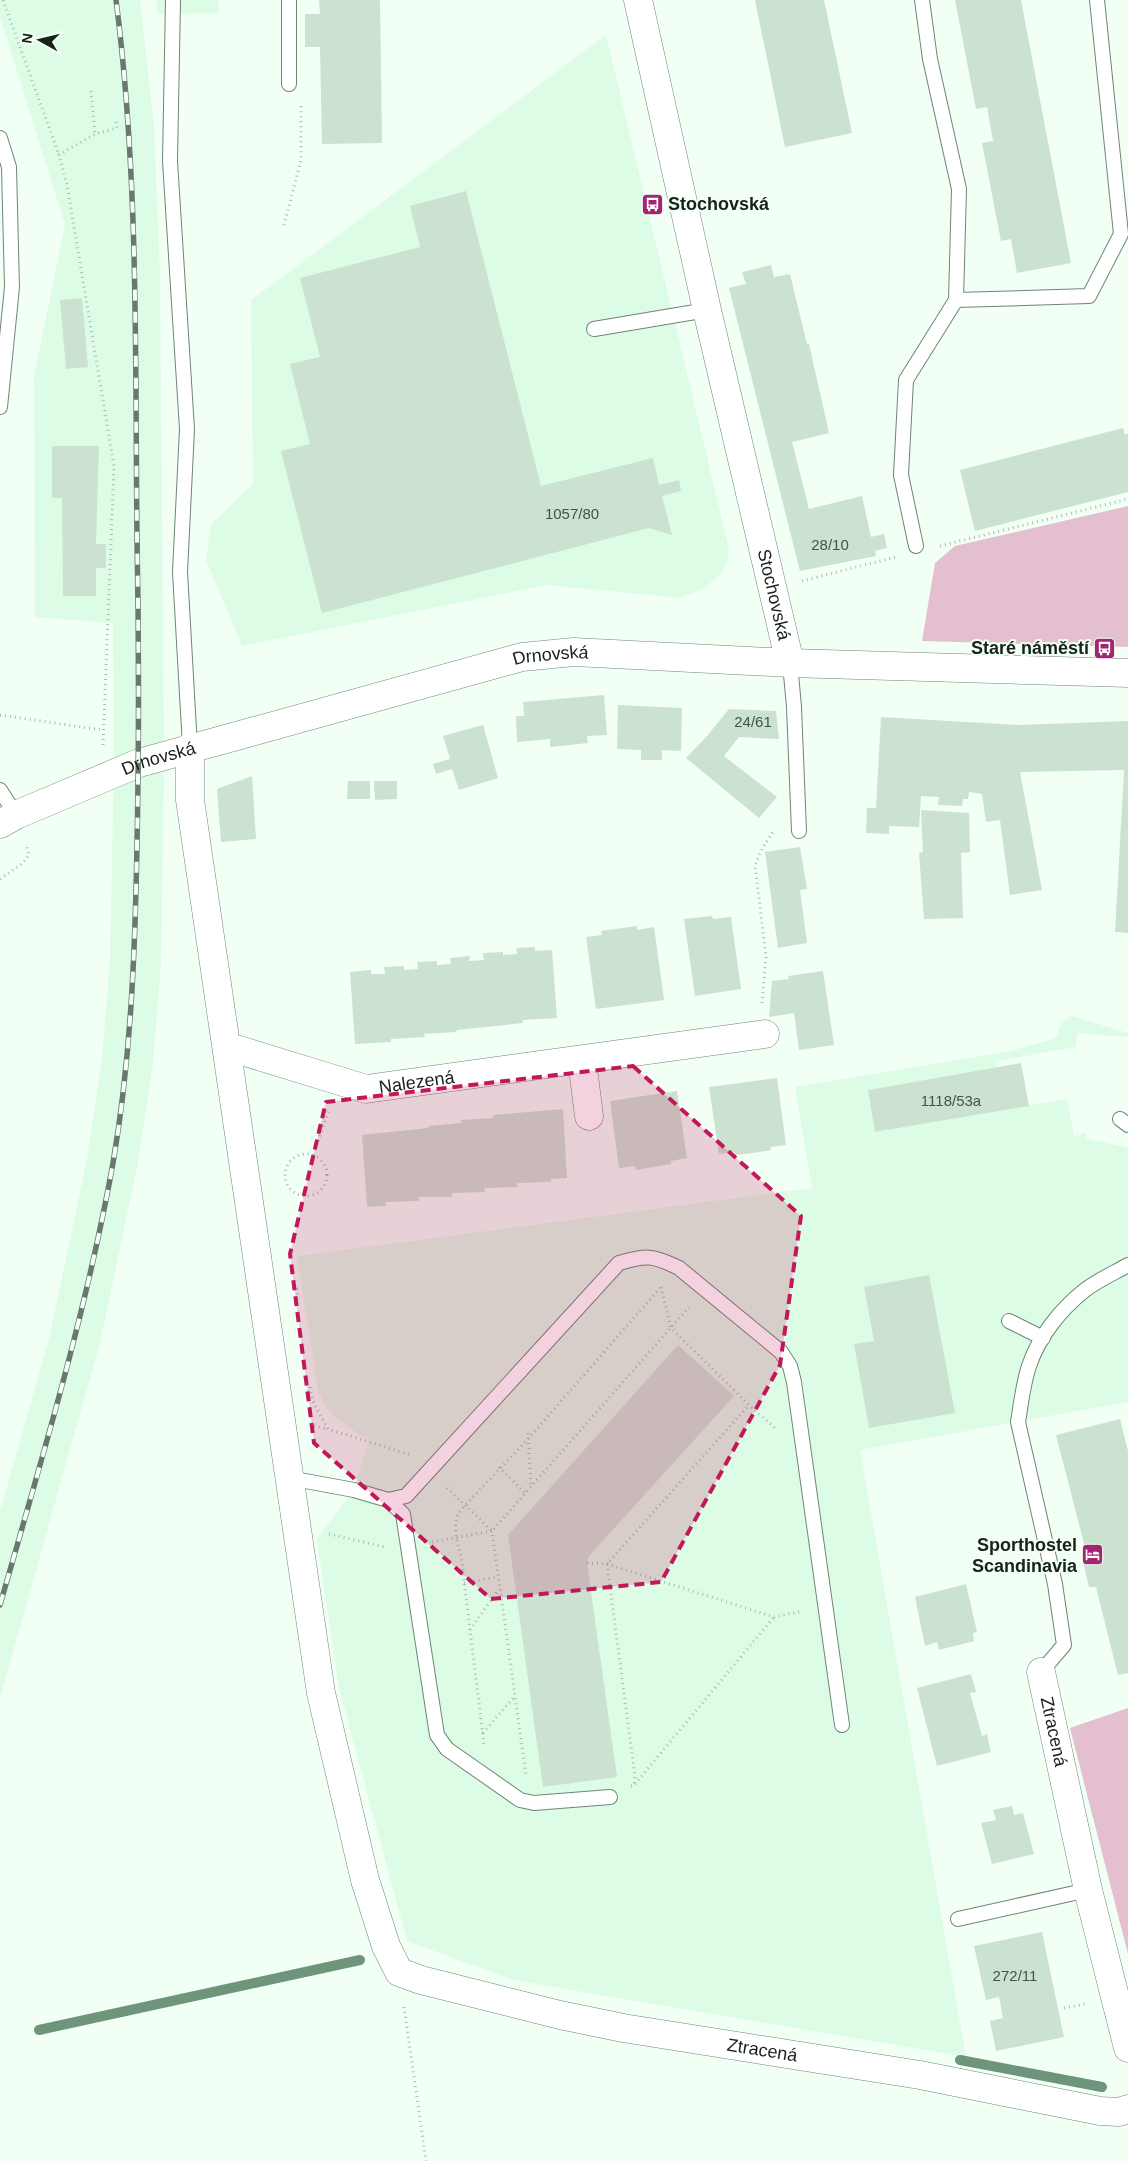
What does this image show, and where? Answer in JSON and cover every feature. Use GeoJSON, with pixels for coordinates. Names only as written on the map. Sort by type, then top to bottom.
{"type":"FeatureCollection","features":[{"type":"Feature","properties":{"kind":"street","name":"Stochovská"},"geometry":{"type":"LineString","coordinates":[[638,0],[707,310],[790,663]]}},
{"type":"Feature","properties":{"kind":"street","name":"Drnovská"},"geometry":{"type":"LineString","coordinates":[[8,819],[139,762],[522,658],[547,654],[574,652],[790,663],[1128,673]]}},
{"type":"Feature","properties":{"kind":"street"},"geometry":{"type":"LineString","coordinates":[[190,747],[190,800],[321,1693],[365,1880],[386,1946],[399,1972]]}},
{"type":"Feature","properties":{"kind":"street","name":"Nalezená"},"geometry":{"type":"LineString","coordinates":[[227,1049],[239,1050],[366,1090],[760,1035]]}},
{"type":"Feature","properties":{"kind":"street"},"geometry":{"type":"LineString","coordinates":[[582,1060],[589,1116]]}},
{"type":"Feature","properties":{"kind":"street","name":"Ztracená"},"geometry":{"type":"LineString","coordinates":[[1041,1672],[1088,1890],[1128,2048]]}},
{"type":"Feature","properties":{"kind":"street","name":"Ztracená"},"geometry":{"type":"LineString","coordinates":[[399,1972],[421,1980],[560,2015],[623,2028],[920,2075],[1100,2110],[1119,2112],[1128,2109]]}},
{"type":"Feature","properties":{"kind":"lane"},"geometry":{"type":"LineString","coordinates":[[173,0],[170,161],[186,429],[180,572],[190,747]]}},
{"type":"Feature","properties":{"kind":"lane"},"geometry":{"type":"LineString","coordinates":[[289,0],[289,84]]}},
{"type":"Feature","properties":{"kind":"lane"},"geometry":{"type":"LineString","coordinates":[[916,546],[900,475],[906,380],[956,300],[959,189],[930,59],[922,0]]}},
{"type":"Feature","properties":{"kind":"lane"},"geometry":{"type":"LineString","coordinates":[[956,300],[1089,296],[1121,234],[1098,0]]}},
{"type":"Feature","properties":{"kind":"lane"},"geometry":{"type":"LineString","coordinates":[[0,138],[9,167],[12,287],[0,407]]}},
{"type":"Feature","properties":{"kind":"lane"},"geometry":{"type":"LineString","coordinates":[[594,329],[707,310]]}},
{"type":"Feature","properties":{"kind":"lane"},"geometry":{"type":"LineString","coordinates":[[790,663],[794,707],[798,831]]}},
{"type":"Feature","properties":{"kind":"lane"},"geometry":{"type":"LineString","coordinates":[[0,790],[8,819]]}},
{"type":"Feature","properties":{"kind":"lane"},"geometry":{"type":"LineString","coordinates":[[388,1500],[406,1496],[619,1263],[640,1257],[660,1258],[679,1268],[781,1352],[790,1366],[794,1382],[842,1725]]}},
{"type":"Feature","properties":{"kind":"lane"},"geometry":{"type":"LineString","coordinates":[[1009,1321],[1043,1338],[1062,1311],[1086,1289],[1128,1265]]}},
{"type":"Feature","properties":{"kind":"lane","name":"Ztracená"},"geometry":{"type":"LineString","coordinates":[[1041,1672],[1064,1645],[1055,1584],[1018,1422],[1029,1365],[1043,1338]]}},
{"type":"Feature","properties":{"kind":"lane"},"geometry":{"type":"LineString","coordinates":[[290,1478],[354,1490],[388,1500],[402,1514],[437,1735],[447,1749],[520,1800],[534,1803],[610,1797]]}},
{"type":"Feature","properties":{"kind":"lane"},"geometry":{"type":"LineString","coordinates":[[958,1919],[1088,1890]]}},
{"type":"Feature","properties":{"kind":"path"},"geometry":{"type":"LineString","coordinates":[[3,0],[59,155],[67,185],[114,466],[110,592],[102,730],[103,746]]}},
{"type":"Feature","properties":{"kind":"path"},"geometry":{"type":"LineString","coordinates":[[91,91],[95,134]]}},
{"type":"Feature","properties":{"kind":"path"},"geometry":{"type":"LineString","coordinates":[[284,225],[301,160],[301,102]]}},
{"type":"Feature","properties":{"kind":"path"},"geometry":{"type":"LineString","coordinates":[[59,155],[95,134],[117,128],[116,121]]}},
{"type":"Feature","properties":{"kind":"path"},"geometry":{"type":"LineString","coordinates":[[933,548],[1128,499]]}},
{"type":"Feature","properties":{"kind":"path"},"geometry":{"type":"LineString","coordinates":[[799,582],[898,557]]}},
{"type":"Feature","properties":{"kind":"path"},"geometry":{"type":"LineString","coordinates":[[0,716],[102,730]]}},
{"type":"Feature","properties":{"kind":"path"},"geometry":{"type":"LineString","coordinates":[[760,1035],[766,957],[756,865],[762,849],[798,794]]}},
{"type":"Feature","properties":{"kind":"path"},"geometry":{"type":"LineString","coordinates":[[313,1155],[330,1108]]}},
{"type":"Feature","properties":{"kind":"path"},"geometry":{"type":"LineString","coordinates":[[300,1155],[313,1155],[324,1164],[327,1171],[325,1185],[314,1194],[300,1196],[289,1188],[286,1182],[286,1168],[289,1163],[300,1155]]}},
{"type":"Feature","properties":{"kind":"path"},"geometry":{"type":"LineString","coordinates":[[488,1778],[455,1524],[459,1512],[679,1268]]}},
{"type":"Feature","properties":{"kind":"path"},"geometry":{"type":"LineString","coordinates":[[290,1281],[297,1289],[298,1307]]}},
{"type":"Feature","properties":{"kind":"path"},"geometry":{"type":"LineString","coordinates":[[661,1288],[671,1328],[749,1405],[776,1428]]}},
{"type":"Feature","properties":{"kind":"path"},"geometry":{"type":"LineString","coordinates":[[492,1531],[704,1289]]}},
{"type":"Feature","properties":{"kind":"path"},"geometry":{"type":"LineString","coordinates":[[310,1385],[314,1404],[328,1429],[414,1456],[492,1531],[527,1779],[534,1803]]}},
{"type":"Feature","properties":{"kind":"path"},"geometry":{"type":"LineString","coordinates":[[634,1785],[635,1777],[606,1564],[749,1405]]}},
{"type":"Feature","properties":{"kind":"path"},"geometry":{"type":"LineString","coordinates":[[529,1436],[531,1487]]}},
{"type":"Feature","properties":{"kind":"path"},"geometry":{"type":"LineString","coordinates":[[500,1468],[525,1493]]}},
{"type":"Feature","properties":{"kind":"path"},"geometry":{"type":"LineString","coordinates":[[587,1563],[606,1564],[774,1617],[806,1610]]}},
{"type":"Feature","properties":{"kind":"path"},"geometry":{"type":"LineString","coordinates":[[464,1583],[498,1577]]}},
{"type":"Feature","properties":{"kind":"path"},"geometry":{"type":"LineString","coordinates":[[470,1630],[500,1588]]}},
{"type":"Feature","properties":{"kind":"path"},"geometry":{"type":"LineString","coordinates":[[610,1797],[619,1788],[634,1785],[774,1617]]}},
{"type":"Feature","properties":{"kind":"path"},"geometry":{"type":"LineString","coordinates":[[483,1734],[515,1696]]}},
{"type":"Feature","properties":{"kind":"path"},"geometry":{"type":"LineString","coordinates":[[399,1972],[426,2161]]}},
{"type":"Feature","properties":{"kind":"highlighted area"},"geometry":{"type":"Polygon","coordinates":[[[633,1066],[801,1216],[780,1365],[661,1582],[491,1599],[314,1443],[290,1254],[326,1102],[633,1066]]]}},
{"type":"Feature","properties":{"kind":"shaded area"},"geometry":{"type":"Polygon","coordinates":[[[0,0],[140,0],[154,126],[160,275],[164,761],[161,963],[153,1064],[137,1168],[99,1347],[0,1698],[0,1512],[50,1335],[87,1159],[102,1059],[110,960],[114,761],[113,623],[35,617],[34,376],[65,225],[0,17],[0,0]]]}},
{"type":"Feature","properties":{"kind":"shaded area"},"geometry":{"type":"Polygon","coordinates":[[[156,0],[218,0],[219,13],[158,14],[156,0]]]}},
{"type":"Feature","properties":{"kind":"shaded area"},"geometry":{"type":"Polygon","coordinates":[[[606,35],[729,549],[728,559],[723,571],[705,588],[681,598],[547,585],[242,646],[206,560],[211,524],[253,484],[251,300],[606,35]]]}},
{"type":"Feature","properties":{"kind":"shaded area"},"geometry":{"type":"Polygon","coordinates":[[[1128,506],[1128,647],[922,641],[935,563],[955,546],[1128,506]]]}},
{"type":"Feature","properties":{"kind":"shaded area"},"geometry":{"type":"Polygon","coordinates":[[[1072,1016],[1128,1033],[1128,1037],[1077,1033],[1076,1047],[996,1061],[997,1067],[868,1090],[876,1132],[1067,1099],[1074,1136],[1086,1133],[1086,1138],[1128,1148],[1128,1402],[860,1450],[966,2057],[513,1980],[407,1941],[339,1688],[317,1539],[354,1490],[369,1438],[359,1435],[333,1415],[324,1404],[318,1391],[297,1256],[812,1188],[795,1087],[1011,1051],[1056,1038],[1061,1023],[1072,1016]]]}},
{"type":"Feature","properties":{"kind":"shaded area"},"geometry":{"type":"Polygon","coordinates":[[[1128,1708],[1128,1954],[1070,1728],[1128,1708]]]}},
{"type":"Feature","properties":{"kind":"building"},"geometry":{"type":"Polygon","coordinates":[[[319,0],[380,0],[382,143],[322,144],[320,47],[305,47],[305,14],[320,14],[319,0]]]}},
{"type":"Feature","properties":{"kind":"building"},"geometry":{"type":"Polygon","coordinates":[[[755,0],[824,0],[852,133],[785,147],[755,0]]]}},
{"type":"Feature","properties":{"kind":"building"},"geometry":{"type":"Polygon","coordinates":[[[955,0],[1021,0],[1071,263],[1017,273],[1011,239],[1001,241],[982,143],[993,141],[987,107],[976,109],[955,0]]]}},
{"type":"Feature","properties":{"kind":"building"},"geometry":{"type":"Polygon","coordinates":[[[466,191],[541,486],[653,458],[659,485],[679,480],[681,491],[662,496],[672,535],[649,528],[322,613],[281,451],[310,444],[290,364],[320,357],[300,278],[420,247],[410,206],[466,191]]]}},
{"type":"Feature","properties":{"kind":"building"},"geometry":{"type":"Polygon","coordinates":[[[771,265],[774,277],[790,274],[807,344],[809,344],[829,433],[792,442],[809,509],[862,496],[871,537],[884,534],[887,548],[875,551],[876,556],[800,571],[729,288],[746,284],[742,272],[771,265]]]}},
{"type":"Feature","properties":{"kind":"building"},"geometry":{"type":"Polygon","coordinates":[[[82,298],[88,367],[66,369],[60,300],[82,298]]]}},
{"type":"Feature","properties":{"kind":"building"},"geometry":{"type":"Polygon","coordinates":[[[1123,428],[1125,435],[1128,433],[1128,492],[975,531],[960,470],[1123,428]]]}},
{"type":"Feature","properties":{"kind":"building"},"geometry":{"type":"Polygon","coordinates":[[[52,446],[99,446],[96,544],[106,544],[106,568],[96,568],[96,596],[63,596],[62,498],[52,498],[52,446]]]}},
{"type":"Feature","properties":{"kind":"building"},"geometry":{"type":"Polygon","coordinates":[[[604,695],[607,735],[587,736],[588,743],[550,747],[550,739],[517,742],[516,716],[524,716],[523,702],[604,695]]]}},
{"type":"Feature","properties":{"kind":"building"},"geometry":{"type":"Polygon","coordinates":[[[618,705],[682,708],[681,751],[662,750],[662,760],[641,760],[641,750],[617,749],[618,705]]]}},
{"type":"Feature","properties":{"kind":"building"},"geometry":{"type":"Polygon","coordinates":[[[729,709],[776,711],[779,739],[739,737],[724,756],[777,797],[759,818],[686,758],[729,709]]]}},
{"type":"Feature","properties":{"kind":"building"},"geometry":{"type":"Polygon","coordinates":[[[881,717],[1020,725],[1128,721],[1128,933],[1115,932],[1124,770],[1020,772],[1042,890],[1010,895],[1000,820],[986,822],[982,794],[969,792],[968,799],[963,799],[962,806],[938,805],[939,797],[921,796],[919,827],[889,826],[889,834],[866,833],[867,808],[876,808],[881,717]]]}},
{"type":"Feature","properties":{"kind":"building"},"geometry":{"type":"Polygon","coordinates":[[[483,725],[498,778],[459,790],[452,769],[436,774],[433,764],[450,759],[443,736],[483,725]]]}},
{"type":"Feature","properties":{"kind":"building"},"geometry":{"type":"Polygon","coordinates":[[[252,776],[256,839],[221,842],[217,789],[252,776]]]}},
{"type":"Feature","properties":{"kind":"building"},"geometry":{"type":"Polygon","coordinates":[[[348,781],[370,781],[370,799],[347,799],[348,781]]]}},
{"type":"Feature","properties":{"kind":"building"},"geometry":{"type":"Polygon","coordinates":[[[374,781],[397,781],[397,799],[375,800],[374,781]]]}},
{"type":"Feature","properties":{"kind":"building"},"geometry":{"type":"Polygon","coordinates":[[[921,810],[969,813],[970,852],[961,853],[963,918],[924,919],[919,853],[923,852],[921,810]]]}},
{"type":"Feature","properties":{"kind":"building"},"geometry":{"type":"Polygon","coordinates":[[[800,847],[807,889],[800,890],[807,943],[778,948],[765,852],[800,847]]]}},
{"type":"Feature","properties":{"kind":"building"},"geometry":{"type":"Polygon","coordinates":[[[712,916],[713,919],[731,917],[741,989],[695,996],[684,919],[712,916]]]}},
{"type":"Feature","properties":{"kind":"building"},"geometry":{"type":"Polygon","coordinates":[[[637,926],[637,930],[654,927],[664,1000],[596,1009],[586,937],[602,935],[601,931],[637,926]]]}},
{"type":"Feature","properties":{"kind":"building"},"geometry":{"type":"Polygon","coordinates":[[[535,947],[535,951],[552,950],[557,1018],[523,1020],[523,1023],[457,1030],[456,1032],[424,1034],[425,1037],[391,1039],[391,1042],[355,1044],[350,972],[371,970],[371,974],[385,974],[384,967],[404,966],[404,970],[418,969],[417,962],[437,961],[437,965],[451,964],[450,958],[470,956],[469,961],[484,960],[483,953],[503,952],[503,955],[517,954],[516,948],[535,947]]]}},
{"type":"Feature","properties":{"kind":"building"},"geometry":{"type":"Polygon","coordinates":[[[823,971],[834,1045],[799,1050],[794,1013],[769,1017],[772,981],[789,979],[788,976],[823,971]]]}},
{"type":"Feature","properties":{"kind":"building"},"geometry":{"type":"Polygon","coordinates":[[[1021,1063],[1029,1106],[875,1132],[868,1090],[1021,1063]]]}},
{"type":"Feature","properties":{"kind":"building"},"geometry":{"type":"Polygon","coordinates":[[[777,1078],[786,1145],[771,1147],[771,1150],[753,1153],[735,1155],[735,1152],[719,1154],[709,1087],[777,1078]]]}},
{"type":"Feature","properties":{"kind":"building"},"geometry":{"type":"Polygon","coordinates":[[[677,1091],[687,1158],[671,1161],[671,1164],[636,1170],[635,1166],[619,1168],[610,1101],[677,1091]]]}},
{"type":"Feature","properties":{"kind":"building"},"geometry":{"type":"Polygon","coordinates":[[[563,1109],[567,1178],[551,1179],[551,1182],[517,1183],[517,1187],[484,1188],[485,1192],[452,1193],[452,1197],[419,1197],[419,1201],[386,1202],[386,1206],[367,1207],[362,1135],[461,1123],[461,1120],[493,1118],[493,1115],[563,1109]]]}},
{"type":"Feature","properties":{"kind":"building"},"geometry":{"type":"Polygon","coordinates":[[[929,1275],[955,1413],[869,1428],[854,1344],[874,1341],[864,1287],[929,1275]]]}},
{"type":"Feature","properties":{"kind":"building"},"geometry":{"type":"Polygon","coordinates":[[[678,1345],[734,1396],[589,1556],[587,1563],[617,1777],[543,1787],[508,1535],[678,1345]]]}},
{"type":"Feature","properties":{"kind":"building"},"geometry":{"type":"Polygon","coordinates":[[[1120,1419],[1128,1451],[1128,1673],[1118,1675],[1096,1587],[1089,1587],[1082,1557],[1087,1555],[1056,1435],[1120,1419]]]}},
{"type":"Feature","properties":{"kind":"building"},"geometry":{"type":"Polygon","coordinates":[[[966,1584],[977,1632],[973,1633],[974,1641],[939,1650],[937,1642],[925,1646],[915,1597],[966,1584]]]}},
{"type":"Feature","properties":{"kind":"building"},"geometry":{"type":"Polygon","coordinates":[[[971,1674],[976,1692],[970,1693],[982,1736],[987,1734],[991,1752],[937,1766],[917,1688],[971,1674]]]}},
{"type":"Feature","properties":{"kind":"building"},"geometry":{"type":"Polygon","coordinates":[[[1012,1806],[1014,1815],[1023,1813],[1034,1854],[992,1864],[981,1823],[996,1820],[993,1810],[1012,1806]]]}},
{"type":"Feature","properties":{"kind":"building"},"geometry":{"type":"Polygon","coordinates":[[[1042,1932],[1064,2037],[996,2051],[990,2021],[1003,2018],[999,1997],[986,2000],[974,1946],[1042,1932]]]}},
{"type":"Feature","properties":{"kind":"waterway"},"geometry":{"type":"LineString","coordinates":[[39,2030],[360,1960]]}},
{"type":"Feature","properties":{"kind":"waterway"},"geometry":{"type":"LineString","coordinates":[[960,2060],[1102,2087]]}},
{"type":"Feature","properties":{"kind":"railway"},"geometry":{"type":"LineString","coordinates":[[0,1605],[32,1495],[90,1275],[119,1124],[131,1005],[138,807],[136,335],[129,134],[116,0]]}},
{"type":"Feature","properties":{"kind":"place","name":"Stochovská"},"geometry":{"type":"Point","coordinates":[652,204]}},
{"type":"Feature","properties":{"kind":"place","name":"Staré náměstí"},"geometry":{"type":"Point","coordinates":[1105,648]}},
{"type":"Feature","properties":{"kind":"place","name":"Sporthostel Scandinavia"},"geometry":{"type":"Point","coordinates":[1093,1555]}}]}
